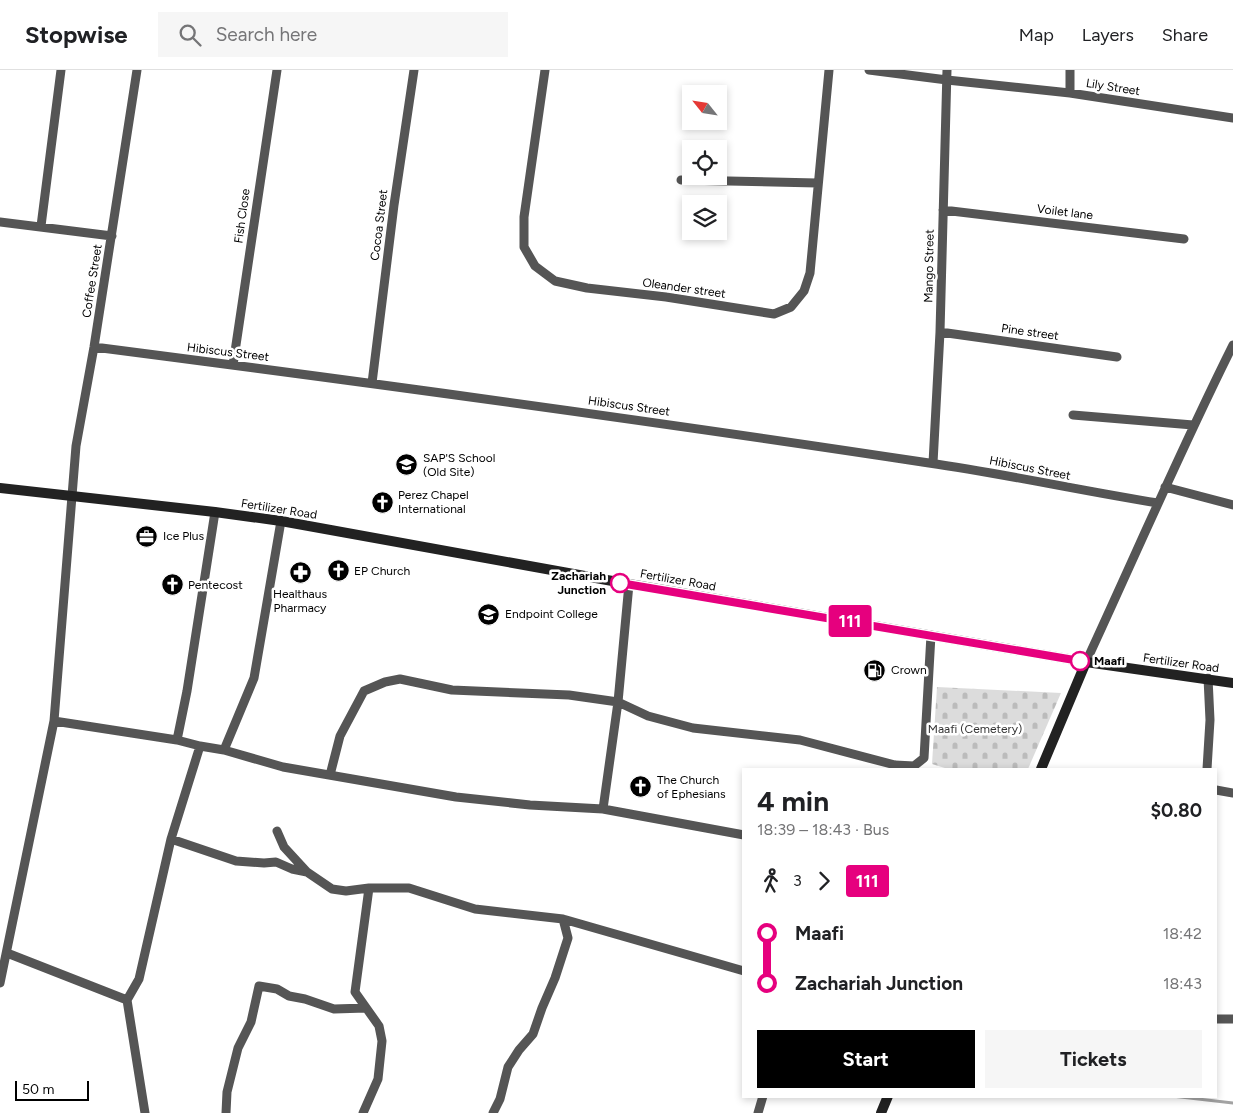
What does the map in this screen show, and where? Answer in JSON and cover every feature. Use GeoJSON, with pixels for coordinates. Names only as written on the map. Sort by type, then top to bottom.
{"type":"FeatureCollection","features":[{"type":"Feature","properties":{"kind":"street"},"geometry":{"type":"LineString","coordinates":[[41,226],[61,70]]}},
{"type":"Feature","properties":{"kind":"street","name":"Coffee Street"},"geometry":{"type":"LineString","coordinates":[[0,983],[54,720],[76,446],[94,347],[137,70]]}},
{"type":"Feature","properties":{"kind":"street","name":"Fish Close"},"geometry":{"type":"LineString","coordinates":[[233,365],[277,70]]}},
{"type":"Feature","properties":{"kind":"street","name":"Cocoa Street"},"geometry":{"type":"LineString","coordinates":[[372,383],[394,205],[414,70]]}},
{"type":"Feature","properties":{"kind":"street","name":"Oleander street"},"geometry":{"type":"LineString","coordinates":[[544,70],[524,217],[524,247],[535,266],[555,280],[587,288],[666,297],[774,314],[791,307],[804,291],[810,273],[829,70]]}},
{"type":"Feature","properties":{"kind":"street","name":"Lily Street"},"geometry":{"type":"LineString","coordinates":[[869,70],[1070,93],[1233,118]]}},
{"type":"Feature","properties":{"kind":"street","name":"Mango Street"},"geometry":{"type":"LineString","coordinates":[[933,463],[940,332],[948,70]]}},
{"type":"Feature","properties":{"kind":"street"},"geometry":{"type":"LineString","coordinates":[[1070,70],[1070,93]]}},
{"type":"Feature","properties":{"kind":"street"},"geometry":{"type":"LineString","coordinates":[[681,180],[817,183]]}},
{"type":"Feature","properties":{"kind":"street","name":"Voilet lane"},"geometry":{"type":"LineString","coordinates":[[943,210],[1184,239]]}},
{"type":"Feature","properties":{"kind":"street"},"geometry":{"type":"LineString","coordinates":[[0,222],[112,236]]}},
{"type":"Feature","properties":{"kind":"street","name":"Pine street"},"geometry":{"type":"LineString","coordinates":[[940,332],[1117,357]]}},
{"type":"Feature","properties":{"kind":"street"},"geometry":{"type":"LineString","coordinates":[[1041,768],[1086,662],[1193,425],[1233,345]]}},
{"type":"Feature","properties":{"kind":"street","name":"Hibiscus Street"},"geometry":{"type":"LineString","coordinates":[[94,347],[670,424],[933,463],[1022,478],[1095,494],[1158,503]]}},
{"type":"Feature","properties":{"kind":"street"},"geometry":{"type":"LineString","coordinates":[[1073,415],[1193,425]]}},
{"type":"Feature","properties":{"kind":"street"},"geometry":{"type":"LineString","coordinates":[[1165,487],[1233,505]]}},
{"type":"Feature","properties":{"kind":"street","name":"Fertilizer Road"},"geometry":{"type":"LineString","coordinates":[[0,488],[215,512],[281,522],[1086,662],[1233,683]]}},
{"type":"Feature","properties":{"kind":"street"},"geometry":{"type":"LineString","coordinates":[[177,740],[187,691],[215,512]]}},
{"type":"Feature","properties":{"kind":"street"},"geometry":{"type":"LineString","coordinates":[[224,750],[254,678],[281,522]]}},
{"type":"Feature","properties":{"kind":"street"},"geometry":{"type":"LineString","coordinates":[[603,809],[618,702],[629,584]]}},
{"type":"Feature","properties":{"kind":"street"},"geometry":{"type":"LineString","coordinates":[[330,775],[340,736],[364,691],[385,682],[400,679],[452,690],[569,695],[618,702],[648,716],[694,728],[800,740],[895,767],[914,766],[924,758],[931,635]]}},
{"type":"Feature","properties":{"kind":"street"},"geometry":{"type":"LineString","coordinates":[[1207,768],[1210,720],[1208,678]]}},
{"type":"Feature","properties":{"kind":"street"},"geometry":{"type":"LineString","coordinates":[[54,720],[177,740],[224,750],[283,767],[456,797],[530,805],[603,809],[742,835]]}},
{"type":"Feature","properties":{"kind":"street"},"geometry":{"type":"LineString","coordinates":[[145,1113],[127,1000],[139,979],[171,839],[200,746]]}},
{"type":"Feature","properties":{"kind":"street"},"geometry":{"type":"LineString","coordinates":[[1217,790],[1233,793]]}},
{"type":"Feature","properties":{"kind":"street"},"geometry":{"type":"LineString","coordinates":[[277,831],[284,847],[307,872],[332,889],[346,891],[369,888],[409,888],[475,909],[563,918],[742,970]]}},
{"type":"Feature","properties":{"kind":"street"},"geometry":{"type":"LineString","coordinates":[[171,839],[236,861],[276,862],[292,869],[307,872]]}},
{"type":"Feature","properties":{"kind":"street"},"geometry":{"type":"LineString","coordinates":[[363,1113],[378,1079],[382,1041],[380,1026],[354,992],[369,888]]}},
{"type":"Feature","properties":{"kind":"street"},"geometry":{"type":"LineString","coordinates":[[493,1113],[500,1099],[508,1067],[519,1050],[534,1034],[542,1008],[555,978],[568,938],[563,918]]}},
{"type":"Feature","properties":{"kind":"street"},"geometry":{"type":"LineString","coordinates":[[7,953],[127,1000]]}},
{"type":"Feature","properties":{"kind":"street"},"geometry":{"type":"LineString","coordinates":[[226,1113],[227,1092],[238,1048],[251,1022],[259,986],[277,989],[289,996],[306,998],[334,1009],[366,1008]]}},
{"type":"Feature","properties":{"kind":"street"},"geometry":{"type":"LineString","coordinates":[[1217,1019],[1233,1019]]}},
{"type":"Feature","properties":{"kind":"street"},"geometry":{"type":"LineString","coordinates":[[758,1113],[762,1098]]}},
{"type":"Feature","properties":{"kind":"street"},"geometry":{"type":"LineString","coordinates":[[881,1113],[887,1098]]}},
{"type":"Feature","properties":{"kind":"green space","name":"Maafi (Cemetery)"},"geometry":{"type":"Polygon","coordinates":[[[937,687],[1061,693],[1028,768],[945,768],[932,764],[937,687]]]}},
{"type":"Feature","properties":{"kind":"waterway"},"geometry":{"type":"LineString","coordinates":[[1189,1098],[1233,1103]]}},
{"type":"Feature","properties":{"kind":"bus line","name":"111"},"geometry":{"type":"LineString","coordinates":[[620,583],[1080,661]]}},
{"type":"Feature","properties":{"kind":"place","name":"SAP'S School (Old Site)"},"geometry":{"type":"Point","coordinates":[407,465]}},
{"type":"Feature","properties":{"kind":"place","name":"Perez Chapel International"},"geometry":{"type":"Point","coordinates":[382,502]}},
{"type":"Feature","properties":{"kind":"place","name":"Ice Plus"},"geometry":{"type":"Point","coordinates":[147,536]}},
{"type":"Feature","properties":{"kind":"place","name":"EP Church"},"geometry":{"type":"Point","coordinates":[338,571]}},
{"type":"Feature","properties":{"kind":"place","name":"Healthaus Pharmacy"},"geometry":{"type":"Point","coordinates":[300,573]}},
{"type":"Feature","properties":{"kind":"place","name":"Zachariah Junction"},"geometry":{"type":"Point","coordinates":[620,583]}},
{"type":"Feature","properties":{"kind":"place","name":"Pentecost"},"geometry":{"type":"Point","coordinates":[172,585]}},
{"type":"Feature","properties":{"kind":"place","name":"Endpoint College"},"geometry":{"type":"Point","coordinates":[489,614]}},
{"type":"Feature","properties":{"kind":"place","name":"Maafi"},"geometry":{"type":"Point","coordinates":[1080,661]}},
{"type":"Feature","properties":{"kind":"place","name":"Crown"},"geometry":{"type":"Point","coordinates":[875,670]}},
{"type":"Feature","properties":{"kind":"place","name":"The Church of Ephesians"},"geometry":{"type":"Point","coordinates":[641,787]}}]}
